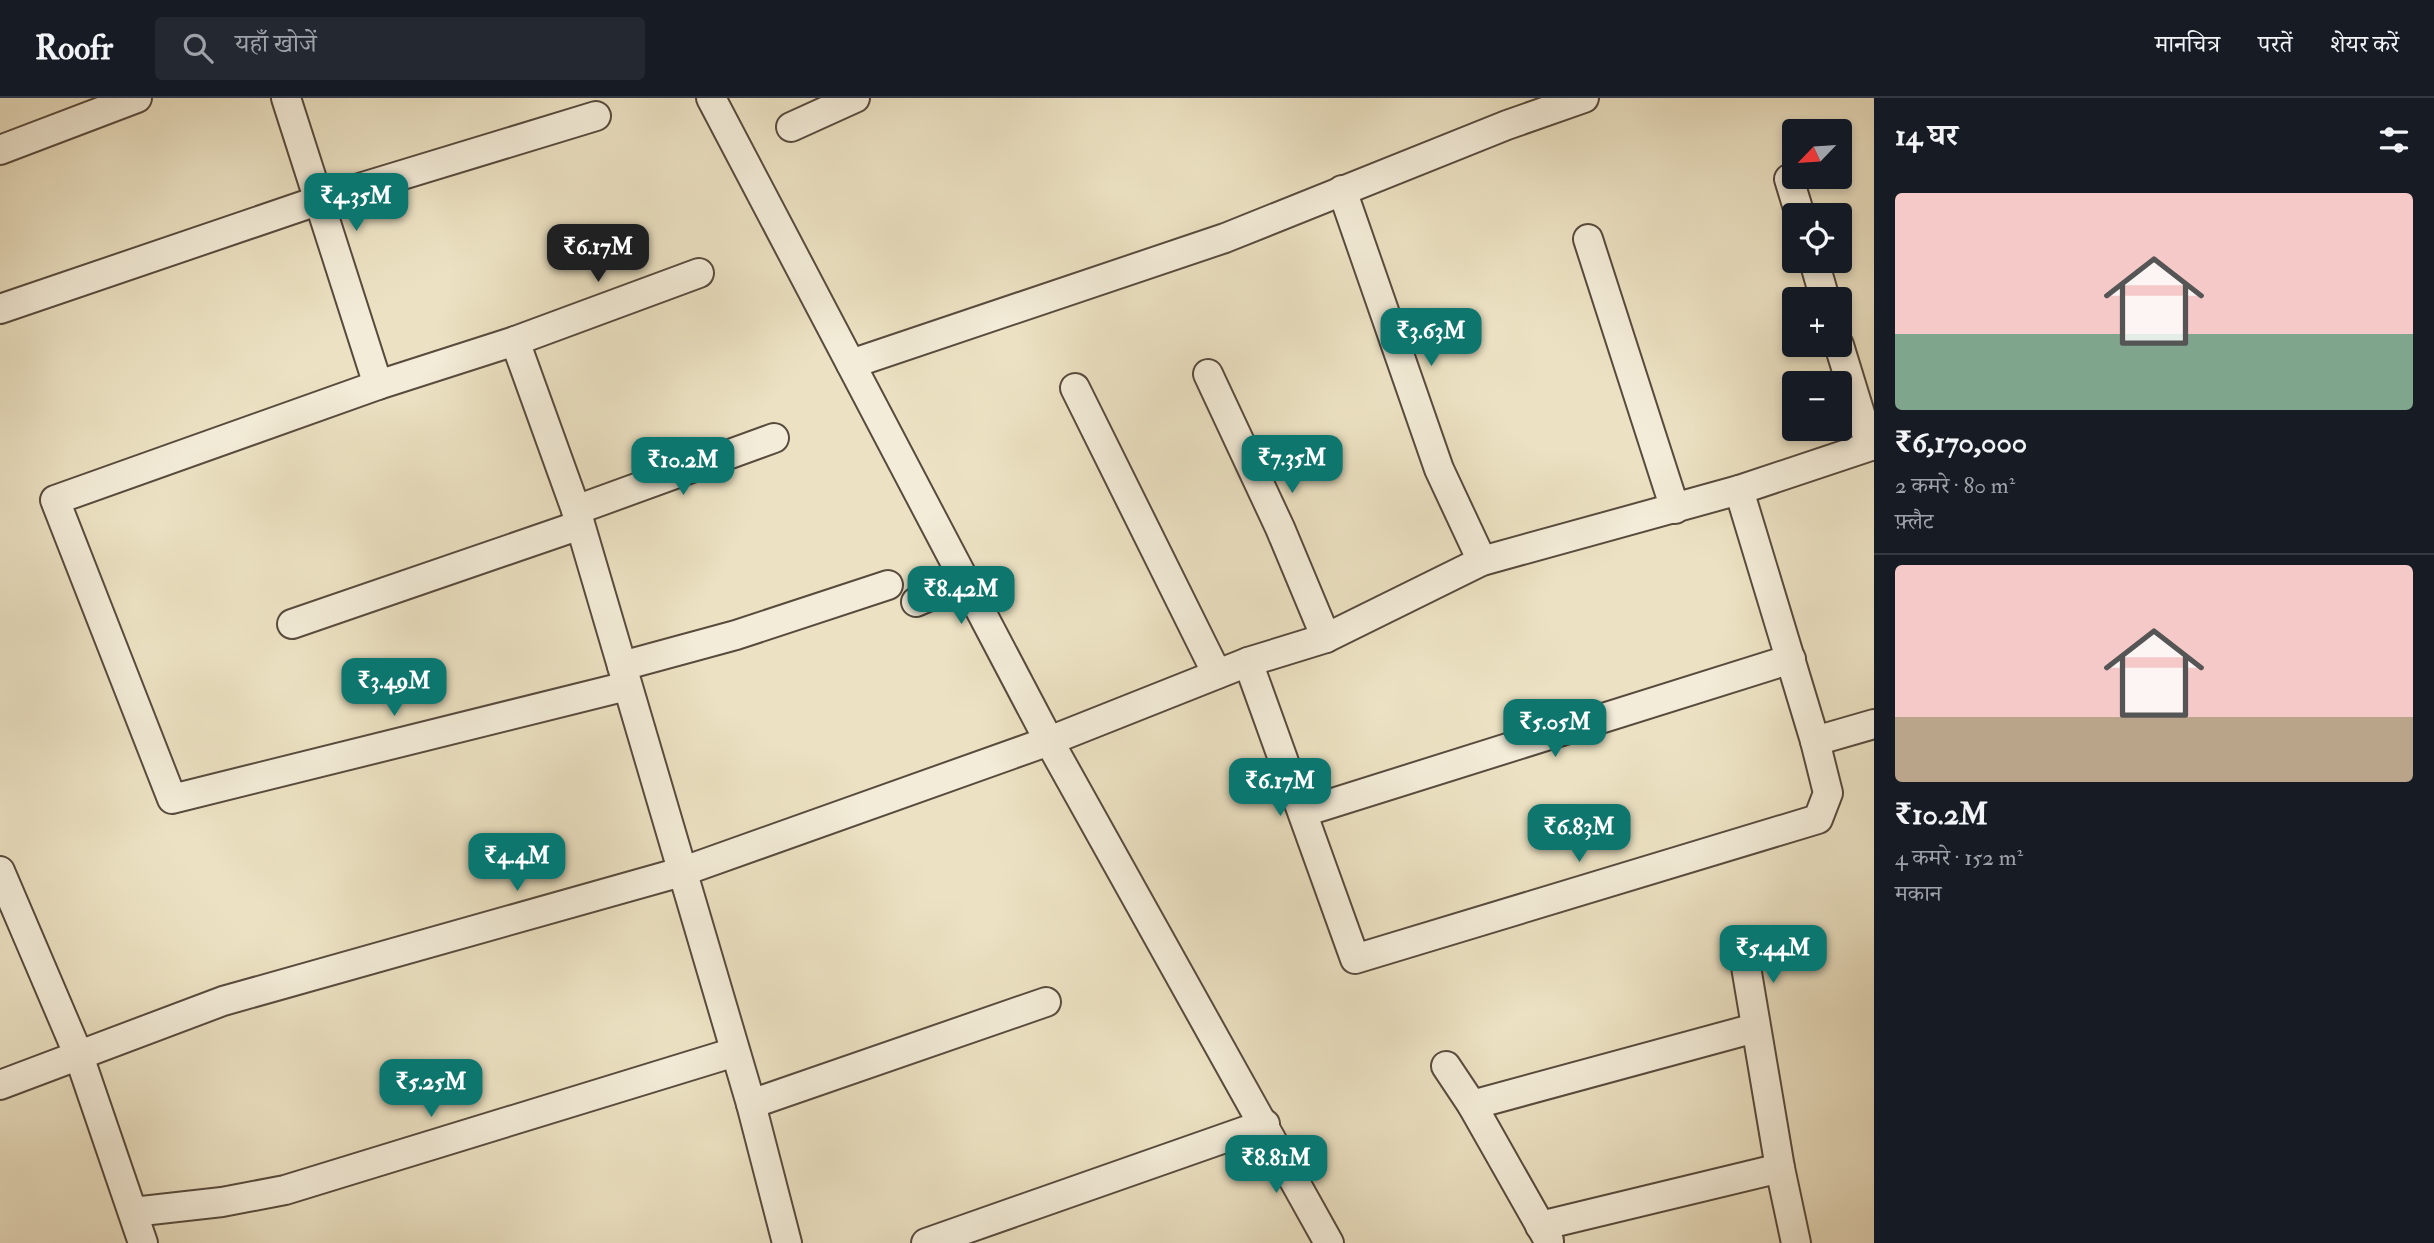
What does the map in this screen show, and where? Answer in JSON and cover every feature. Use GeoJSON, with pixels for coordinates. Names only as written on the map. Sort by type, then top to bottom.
{"type":"FeatureCollection","features":[{"type":"Feature","properties":{"kind":"street"},"geometry":{"type":"LineString","coordinates":[[0,150],[137,98]]}},
{"type":"Feature","properties":{"kind":"street"},"geometry":{"type":"LineString","coordinates":[[286,98],[378,385]]}},
{"type":"Feature","properties":{"kind":"street"},"geometry":{"type":"LineString","coordinates":[[711,98],[1049,741],[1329,1243]]}},
{"type":"Feature","properties":{"kind":"street"},"geometry":{"type":"LineString","coordinates":[[791,127],[855,98]]}},
{"type":"Feature","properties":{"kind":"street"},"geometry":{"type":"LineString","coordinates":[[851,364],[1225,238],[1507,125],[1584,98]]}},
{"type":"Feature","properties":{"kind":"street"},"geometry":{"type":"LineString","coordinates":[[0,309],[320,200],[596,116]]}},
{"type":"Feature","properties":{"kind":"street"},"geometry":{"type":"LineString","coordinates":[[1342,190],[1439,469],[1482,561]]}},
{"type":"Feature","properties":{"kind":"street"},"geometry":{"type":"LineString","coordinates":[[1587,239],[1675,509]]}},
{"type":"Feature","properties":{"kind":"street"},"geometry":{"type":"LineString","coordinates":[[699,274],[515,341],[378,385],[55,500],[172,799],[624,676],[736,635],[888,585]]}},
{"type":"Feature","properties":{"kind":"street"},"geometry":{"type":"LineString","coordinates":[[515,341],[578,517],[751,1104],[787,1243]]}},
{"type":"Feature","properties":{"kind":"street"},"geometry":{"type":"LineString","coordinates":[[0,1085],[223,1001],[681,872],[1049,741],[1248,662],[1326,638],[1482,561],[1739,490],[1872,445],[1843,357]]}},
{"type":"Feature","properties":{"kind":"street"},"geometry":{"type":"LineString","coordinates":[[1208,374],[1280,528],[1326,638]]}},
{"type":"Feature","properties":{"kind":"street"},"geometry":{"type":"LineString","coordinates":[[1075,388],[1217,674]]}},
{"type":"Feature","properties":{"kind":"street"},"geometry":{"type":"LineString","coordinates":[[292,624],[578,517],[774,438]]}},
{"type":"Feature","properties":{"kind":"street"},"geometry":{"type":"LineString","coordinates":[[1248,662],[1355,959],[1818,819],[1828,793],[1791,659],[1739,490]]}},
{"type":"Feature","properties":{"kind":"street"},"geometry":{"type":"LineString","coordinates":[[916,602],[965,581]]}},
{"type":"Feature","properties":{"kind":"street"},"geometry":{"type":"LineString","coordinates":[[1304,812],[1791,659]]}},
{"type":"Feature","properties":{"kind":"street"},"geometry":{"type":"LineString","coordinates":[[1815,741],[1874,724]]}},
{"type":"Feature","properties":{"kind":"street"},"geometry":{"type":"LineString","coordinates":[[0,871],[7,913],[79,1056],[143,1243]]}},
{"type":"Feature","properties":{"kind":"street"},"geometry":{"type":"LineString","coordinates":[[1743,950],[1780,1168],[1796,1243]]}},
{"type":"Feature","properties":{"kind":"street"},"geometry":{"type":"LineString","coordinates":[[751,1104],[1046,1002]]}},
{"type":"Feature","properties":{"kind":"street"},"geometry":{"type":"LineString","coordinates":[[1472,1105],[1755,1028]]}},
{"type":"Feature","properties":{"kind":"street"},"geometry":{"type":"LineString","coordinates":[[132,1212],[222,1202],[285,1190],[735,1052]]}},
{"type":"Feature","properties":{"kind":"street"},"geometry":{"type":"LineString","coordinates":[[1446,1066],[1472,1105],[1545,1235],[1780,1168]]}},
{"type":"Feature","properties":{"kind":"street"},"geometry":{"type":"LineString","coordinates":[[926,1243],[1265,1125]]}}]}
